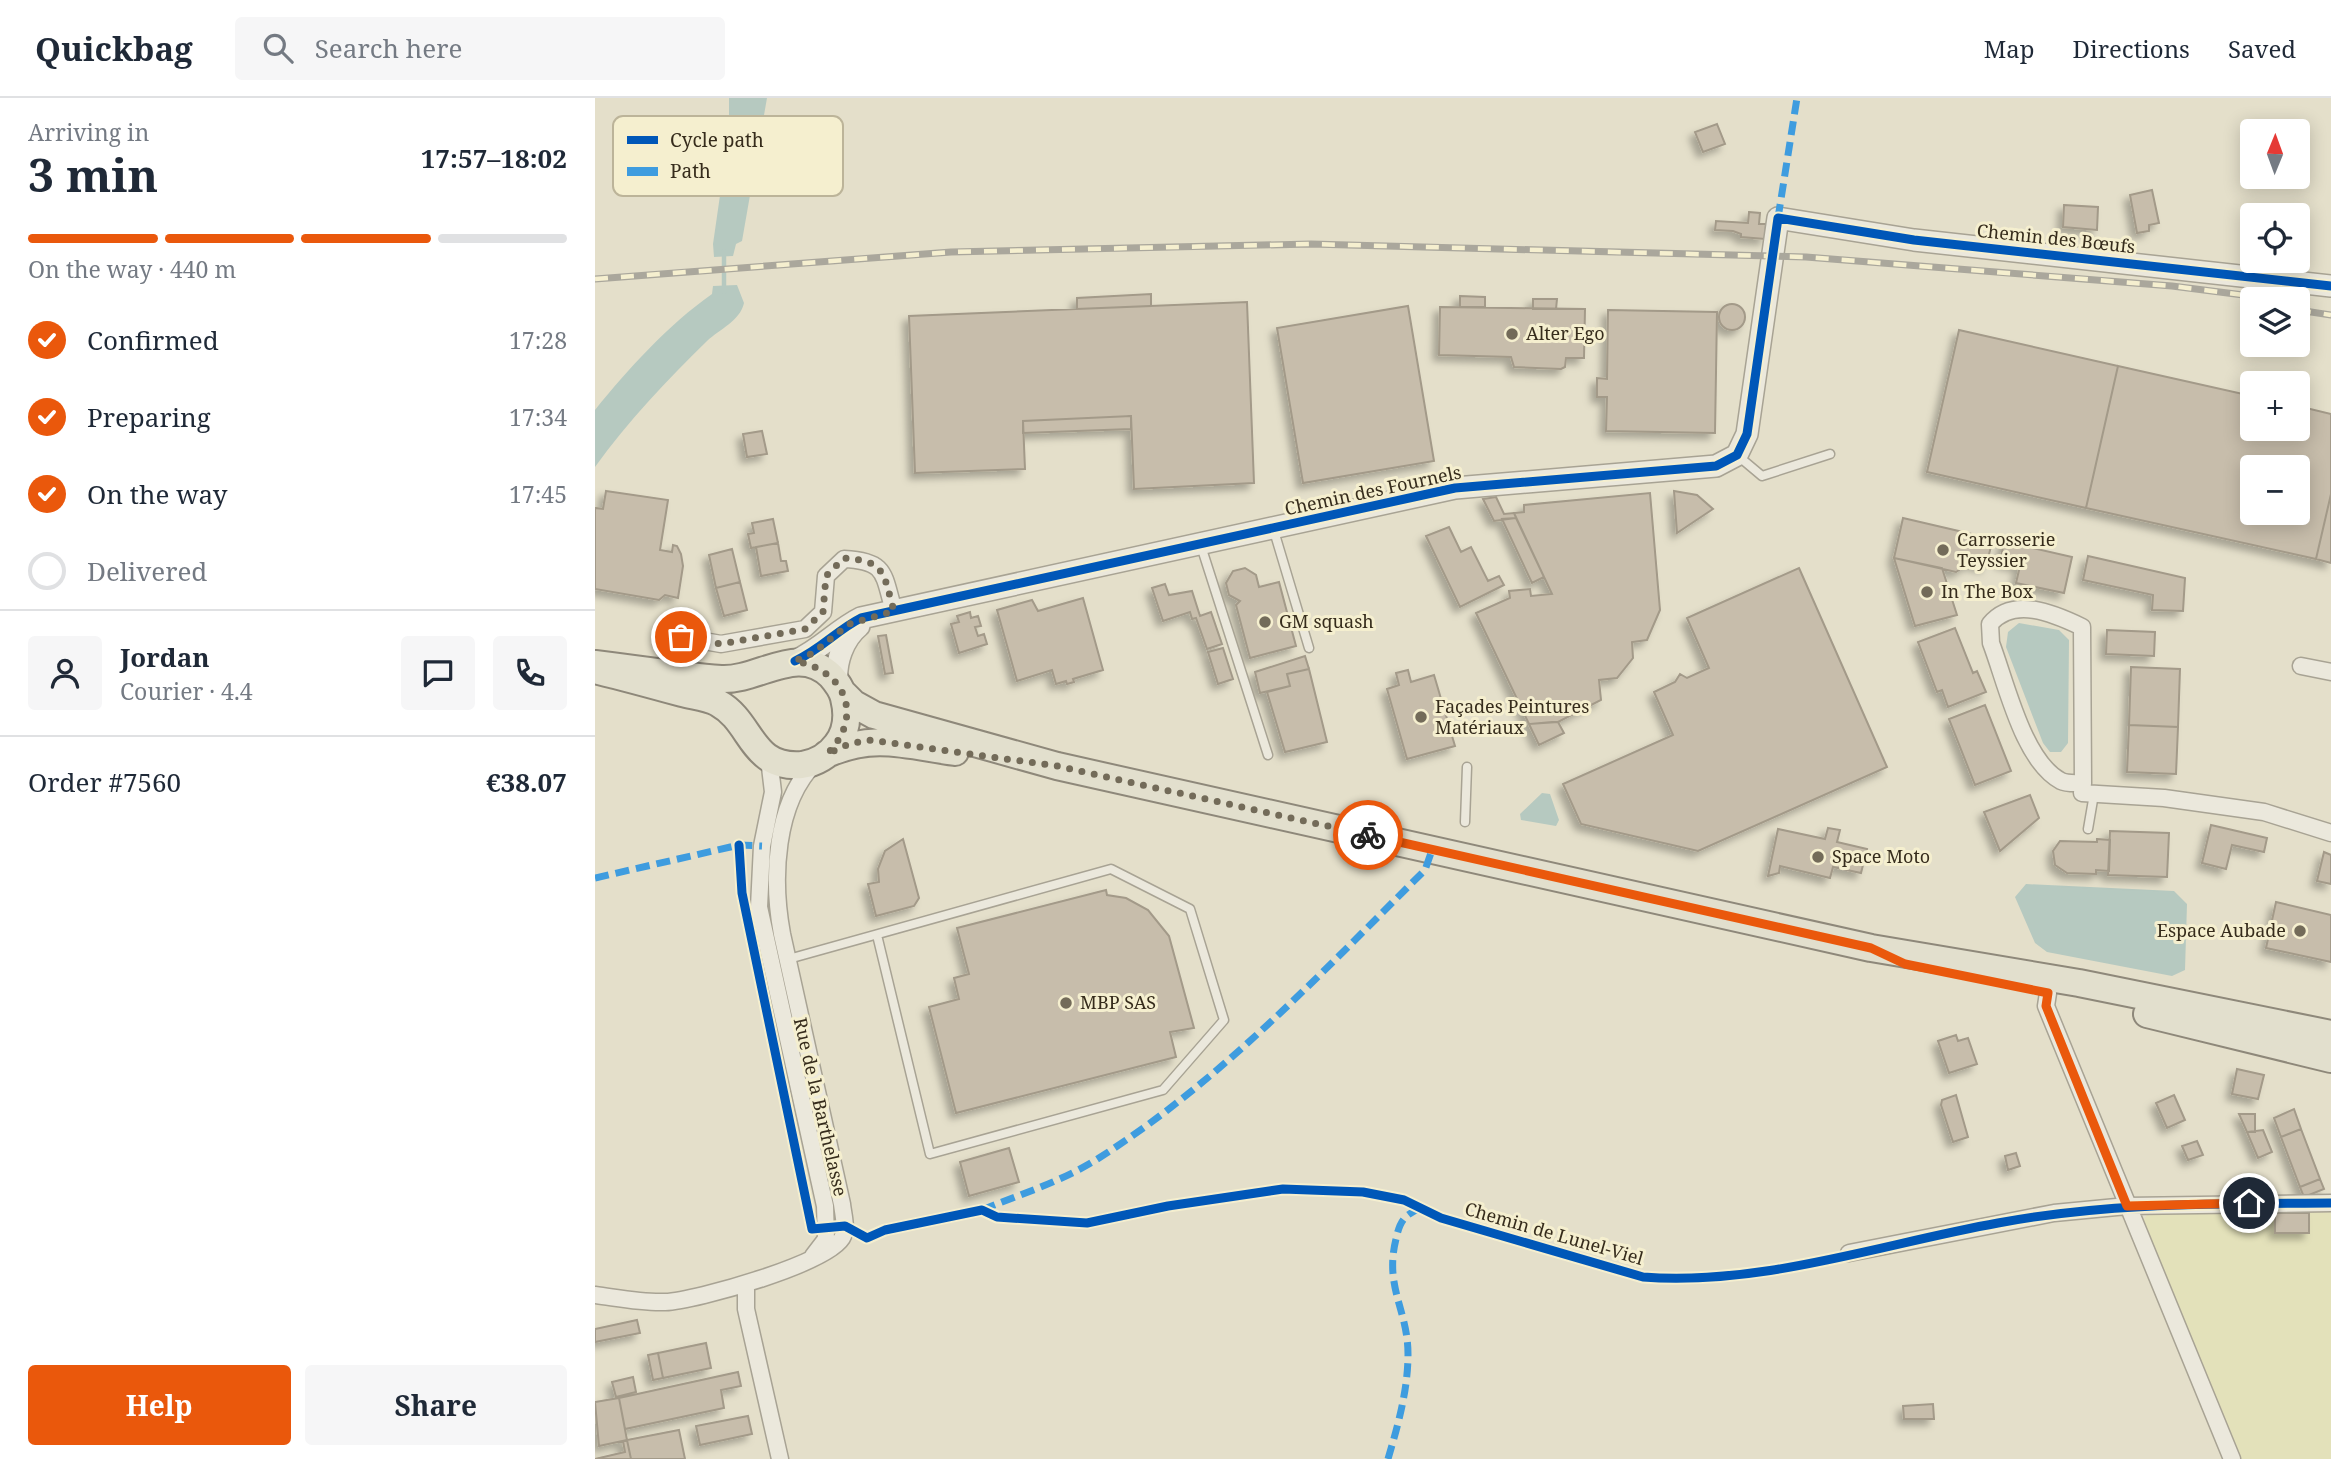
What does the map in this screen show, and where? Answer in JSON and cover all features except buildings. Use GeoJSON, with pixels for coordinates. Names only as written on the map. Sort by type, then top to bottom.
{"type":"FeatureCollection","features":[{"type":"Feature","properties":{"kind":"main road"},"geometry":{"type":"LineString","coordinates":[[746,732],[744,703],[751,685],[761,674],[775,665],[795,661],[812,664],[826,671],[854,704],[874,715],[1057,766],[1871,948],[2079,983],[2331,1034]]}},
{"type":"Feature","properties":{"kind":"main road"},"geometry":{"type":"LineString","coordinates":[[595,664],[721,678],[761,674]]}},
{"type":"Feature","properties":{"kind":"main road"},"geometry":{"type":"LineString","coordinates":[[595,670],[716,701],[733,713],[764,756],[789,765],[822,757],[849,744],[869,740],[1057,766]]}},
{"type":"Feature","properties":{"kind":"main road"},"geometry":{"type":"LineString","coordinates":[[822,757],[837,745],[846,723],[840,688]]}},
{"type":"Feature","properties":{"kind":"main road"},"geometry":{"type":"LineString","coordinates":[[1871,948],[1905,964],[2120,1007],[2331,1059]]}},
{"type":"Feature","properties":{"kind":"street","name":"Chemin des Bœufs"},"geometry":{"type":"LineString","coordinates":[[1737,455],[1747,434],[1778,218],[1914,240],[2331,286]]}},
{"type":"Feature","properties":{"kind":"street","name":"Chemin des Fournels"},"geometry":{"type":"LineString","coordinates":[[795,661],[813,653],[849,624],[890,612],[1455,488],[1716,466],[1737,455]]}},
{"type":"Feature","properties":{"kind":"street"},"geometry":{"type":"LineString","coordinates":[[681,637],[721,644],[805,629],[823,612],[826,576],[844,558],[868,560],[883,573],[890,612]]}},
{"type":"Feature","properties":{"kind":"street"},"geometry":{"type":"LineString","coordinates":[[2088,788],[2082,626],[2060,617],[2019,607],[1999,612],[1990,624],[1991,643],[2032,752],[2045,769],[2064,782],[2088,788],[2264,812],[2331,833]]}},
{"type":"Feature","properties":{"kind":"street","name":"Chemin des Fournels"},"geometry":{"type":"LineString","coordinates":[[840,688],[838,664],[846,641],[863,623],[890,612]]}},
{"type":"Feature","properties":{"kind":"street"},"geometry":{"type":"LineString","coordinates":[[2301,666],[2331,672]]}},
{"type":"Feature","properties":{"kind":"street","name":"Rue de la Barthelasse"},"geometry":{"type":"LineString","coordinates":[[764,756],[771,767],[773,792],[762,846],[759,907],[825,1206],[826,1238],[809,1260]]}},
{"type":"Feature","properties":{"kind":"street","name":"Rue de la Barthelasse"},"geometry":{"type":"LineString","coordinates":[[809,1260],[838,1245],[845,1226],[787,960],[777,889],[781,838],[799,783],[822,757]]}},
{"type":"Feature","properties":{"kind":"street"},"geometry":{"type":"LineString","coordinates":[[2048,993],[2046,1006],[2232,1459]]}},
{"type":"Feature","properties":{"kind":"street"},"geometry":{"type":"LineString","coordinates":[[1849,1253],[2020,1219],[2127,1206],[2331,1203]]}},
{"type":"Feature","properties":{"kind":"street"},"geometry":{"type":"LineString","coordinates":[[595,1295],[662,1302],[746,1285],[809,1260]]}},
{"type":"Feature","properties":{"kind":"street"},"geometry":{"type":"LineString","coordinates":[[746,1285],[747,1309],[780,1459]]}},
{"type":"Feature","properties":{"kind":"lane"},"geometry":{"type":"LineString","coordinates":[[1737,455],[1762,476],[1831,454]]}},
{"type":"Feature","properties":{"kind":"lane"},"geometry":{"type":"LineString","coordinates":[[1273,528],[1309,648]]}},
{"type":"Feature","properties":{"kind":"lane"},"geometry":{"type":"LineString","coordinates":[[1201,544],[1268,755]]}},
{"type":"Feature","properties":{"kind":"lane"},"geometry":{"type":"LineString","coordinates":[[1465,822],[1467,766]]}},
{"type":"Feature","properties":{"kind":"lane"},"geometry":{"type":"LineString","coordinates":[[2088,788],[2088,829]]}},
{"type":"Feature","properties":{"kind":"lane"},"geometry":{"type":"LineString","coordinates":[[771,965],[787,960],[1111,869],[1190,909],[1224,1020],[1163,1090],[930,1154],[877,935]]}},
{"type":"Feature","properties":{"kind":"shaded area"},"geometry":{"type":"Polygon","coordinates":[[[729,98],[767,98],[764,116],[729,116],[729,98]]]}},
{"type":"Feature","properties":{"kind":"shaded area"},"geometry":{"type":"Polygon","coordinates":[[[720,196],[750,196],[742,241],[736,244],[733,256],[714,257],[713,244],[720,196]]]}},
{"type":"Feature","properties":{"kind":"shaded area"},"geometry":{"type":"Polygon","coordinates":[[[737,285],[744,303],[738,315],[707,341],[663,386],[595,467],[595,410],[650,348],[680,319],[712,294],[713,286],[737,285]]]}},
{"type":"Feature","properties":{"kind":"shaded area"},"geometry":{"type":"Polygon","coordinates":[[[2019,623],[2059,630],[2069,640],[2068,743],[2061,752],[2050,752],[2043,743],[2006,647],[2008,632],[2019,623]]]}},
{"type":"Feature","properties":{"kind":"shaded area"},"geometry":{"type":"Polygon","coordinates":[[[1542,793],[1550,794],[1559,820],[1556,826],[1521,820],[1520,814],[1542,793]]]}},
{"type":"Feature","properties":{"kind":"shaded area"},"geometry":{"type":"Polygon","coordinates":[[[2026,884],[2174,891],[2187,904],[2185,970],[2172,976],[2047,952],[2035,943],[2015,897],[2026,884]]]}},
{"type":"Feature","properties":{"kind":"shaded area"},"geometry":{"type":"Polygon","coordinates":[[[2331,1206],[2331,1459],[2235,1459],[2141,1224],[2150,1210],[2331,1206]]]}},
{"type":"Feature","properties":{"kind":"waterway"},"geometry":{"type":"LineString","coordinates":[[724,251],[724,292]]}},
{"type":"Feature","properties":{"kind":"railway"},"geometry":{"type":"LineString","coordinates":[[595,279],[951,252],[1311,244],[1806,257],[2172,286],[2240,295]]}},
{"type":"Feature","properties":{"kind":"railway"},"geometry":{"type":"LineString","coordinates":[[2310,312],[2331,315]]}},
{"type":"Feature","properties":{"kind":"marked path"},"geometry":{"type":"LineString","coordinates":[[1778,218],[1797,98]]}},
{"type":"Feature","properties":{"kind":"marked path"},"geometry":{"type":"LineString","coordinates":[[595,878],[739,845],[762,846]]}},
{"type":"Feature","properties":{"kind":"marked path"},"geometry":{"type":"LineString","coordinates":[[982,1210],[1085,1166],[1144,1127],[1187,1094],[1269,1023],[1348,947],[1425,870],[1432,850]]}},
{"type":"Feature","properties":{"kind":"marked path"},"geometry":{"type":"LineString","coordinates":[[1388,1459],[1399,1420],[1408,1367],[1407,1338],[1395,1285],[1393,1256],[1401,1223],[1410,1213],[1421,1208]]}},
{"type":"Feature","properties":{"kind":"cycle path"},"geometry":{"type":"LineString","coordinates":[[795,661],[861,618],[1455,488],[1716,466],[1737,455],[1747,434],[1778,218],[1914,240],[2331,286]]}},
{"type":"Feature","properties":{"kind":"cycle path","name":"Chemin de Lunel-Viel"},"geometry":{"type":"LineString","coordinates":[[739,845],[742,893],[812,1229],[845,1226],[867,1238],[885,1230],[982,1210],[997,1217],[1087,1223],[1168,1206],[1283,1189],[1363,1192],[1404,1200],[1441,1218],[1643,1277],[1688,1278],[1777,1269],[1998,1223],[2081,1211],[2164,1206],[2331,1203]]}},
{"type":"Feature","properties":{"kind":"way so far"},"geometry":{"type":"LineString","coordinates":[[681,637],[721,644],[805,629],[823,612],[826,576],[844,558],[868,560],[883,573],[894,611],[871,615],[849,624],[813,653],[795,661],[812,664],[826,671],[843,693],[847,707],[846,723],[837,745],[827,754],[849,744],[869,740],[1057,766],[1368,835]]}},
{"type":"Feature","properties":{"kind":"place","name":"Alter Ego"},"geometry":{"type":"Point","coordinates":[1512,334]}},
{"type":"Feature","properties":{"kind":"place","name":"Carrosserie Teyssier"},"geometry":{"type":"Point","coordinates":[1943,550]}},
{"type":"Feature","properties":{"kind":"place","name":"In The Box"},"geometry":{"type":"Point","coordinates":[1927,592]}},
{"type":"Feature","properties":{"kind":"place","name":"GM squash"},"geometry":{"type":"Point","coordinates":[1265,622]}},
{"type":"Feature","properties":{"kind":"place","name":"Façades Peintures Matériaux"},"geometry":{"type":"Point","coordinates":[1421,717]}},
{"type":"Feature","properties":{"kind":"place","name":"Space Moto"},"geometry":{"type":"Point","coordinates":[1818,857]}},
{"type":"Feature","properties":{"kind":"place","name":"Espace Aubade"},"geometry":{"type":"Point","coordinates":[2300,931]}},
{"type":"Feature","properties":{"kind":"place","name":"MBP SAS"},"geometry":{"type":"Point","coordinates":[1066,1003]}},
{"type":"Feature","properties":{"kind":"route"},"geometry":{"type":"LineString","coordinates":[[1368,835],[1871,948],[1905,964],[2048,993],[2046,1006],[2127,1206],[2249,1203]]}}]}
